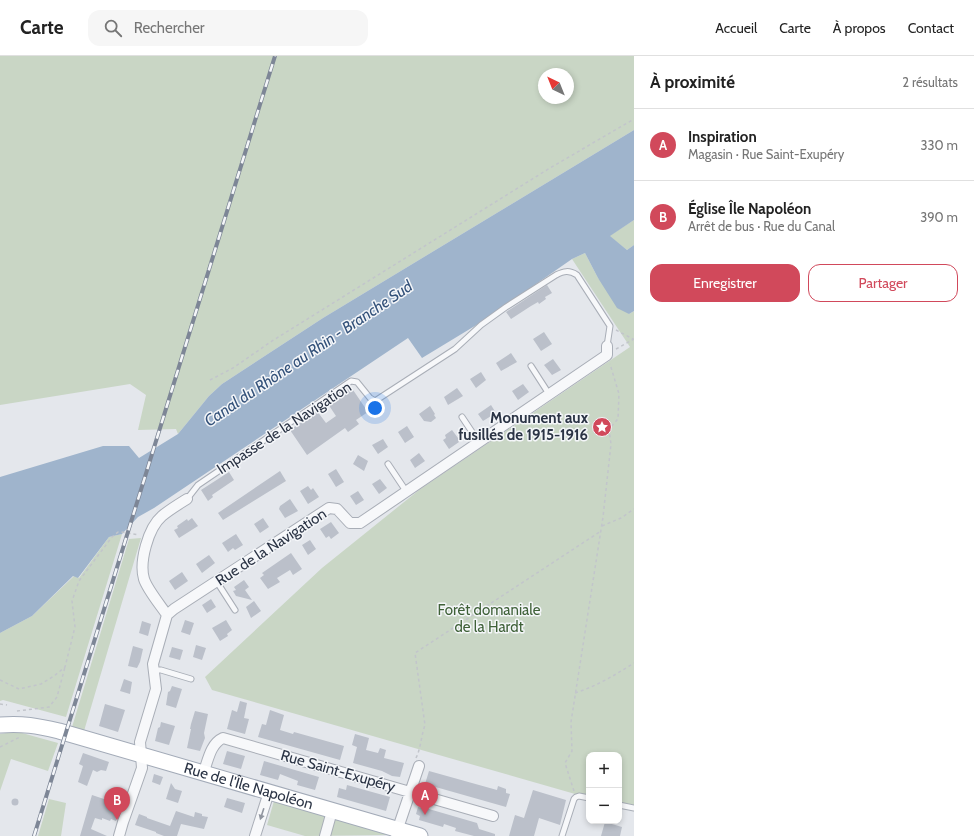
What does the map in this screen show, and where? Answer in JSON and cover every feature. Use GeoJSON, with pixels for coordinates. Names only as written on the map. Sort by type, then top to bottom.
{"type":"FeatureCollection","features":[{"type":"Feature","properties":{"kind":"main road","name":"Rue de l'Île Napoléon"},"geometry":{"type":"LineString","coordinates":[[0,725],[18,723],[77,736],[332,811],[397,833],[420,836]]}},
{"type":"Feature","properties":{"kind":"street","name":"Rue de la Navigation"},"geometry":{"type":"LineString","coordinates":[[167,615],[328,508],[337,509],[350,523],[360,523],[478,441],[549,394],[607,351]]}},
{"type":"Feature","properties":{"kind":"street","name":"Impasse de la Navigation"},"geometry":{"type":"LineString","coordinates":[[167,615],[144,580],[142,568],[144,555],[153,527],[161,516],[187,499]]}},
{"type":"Feature","properties":{"kind":"street"},"geometry":{"type":"LineString","coordinates":[[119,836],[142,768],[140,742],[156,690],[153,664],[167,615]]}},
{"type":"Feature","properties":{"kind":"street","name":"Rue Saint-Exupéry"},"geometry":{"type":"LineString","coordinates":[[203,774],[212,746],[223,738],[494,816]]}},
{"type":"Feature","properties":{"kind":"street"},"geometry":{"type":"LineString","coordinates":[[397,833],[419,766]]}},
{"type":"Feature","properties":{"kind":"street"},"geometry":{"type":"LineString","coordinates":[[255,836],[269,792]]}},
{"type":"Feature","properties":{"kind":"street"},"geometry":{"type":"LineString","coordinates":[[325,836],[332,811]]}},
{"type":"Feature","properties":{"kind":"lane","name":"Impasse de la Navigation"},"geometry":{"type":"LineString","coordinates":[[187,499],[198,485],[351,381],[357,382],[370,398],[375,400],[455,349],[481,325],[506,307],[564,271],[571,272],[576,275],[610,326]]}},
{"type":"Feature","properties":{"kind":"lane"},"geometry":{"type":"LineString","coordinates":[[607,351],[610,326]]}},
{"type":"Feature","properties":{"kind":"lane"},"geometry":{"type":"LineString","coordinates":[[531,366],[549,394]]}},
{"type":"Feature","properties":{"kind":"lane"},"geometry":{"type":"LineString","coordinates":[[462,417],[478,441]]}},
{"type":"Feature","properties":{"kind":"lane"},"geometry":{"type":"LineString","coordinates":[[388,464],[406,491]]}},
{"type":"Feature","properties":{"kind":"lane"},"geometry":{"type":"LineString","coordinates":[[217,582],[235,610]]}},
{"type":"Feature","properties":{"kind":"lane"},"geometry":{"type":"LineString","coordinates":[[153,670],[161,670],[191,679]]}},
{"type":"Feature","properties":{"kind":"lane"},"geometry":{"type":"LineString","coordinates":[[562,836],[576,796],[586,797]]}},
{"type":"Feature","properties":{"kind":"lane"},"geometry":{"type":"LineString","coordinates":[[622,806],[634,808]]}},
{"type":"Feature","properties":{"kind":"path"},"geometry":{"type":"LineString","coordinates":[[210,380],[233,368],[272,341],[550,168],[634,119]]}},
{"type":"Feature","properties":{"kind":"path"},"geometry":{"type":"LineString","coordinates":[[610,326],[624,335],[634,339]]}},
{"type":"Feature","properties":{"kind":"path"},"geometry":{"type":"LineString","coordinates":[[576,796],[565,763],[572,751],[571,722],[601,531],[611,444],[609,430],[618,419],[619,394],[607,351],[634,339]]}},
{"type":"Feature","properties":{"kind":"path"},"geometry":{"type":"LineString","coordinates":[[601,526],[621,518],[634,509]]}},
{"type":"Feature","properties":{"kind":"path"},"geometry":{"type":"LineString","coordinates":[[419,766],[415,760],[419,752],[421,736],[425,725],[415,653],[601,531]]}},
{"type":"Feature","properties":{"kind":"path"},"geometry":{"type":"LineString","coordinates":[[17,711],[49,707],[57,697],[75,627],[72,601],[79,581],[107,541],[118,532],[137,534],[149,538]]}},
{"type":"Feature","properties":{"kind":"path"},"geometry":{"type":"LineString","coordinates":[[575,693],[589,689],[634,664]]}},
{"type":"Feature","properties":{"kind":"path"},"geometry":{"type":"LineString","coordinates":[[0,680],[19,689],[41,684],[65,667]]}},
{"type":"Feature","properties":{"kind":"path"},"geometry":{"type":"LineString","coordinates":[[0,704],[7,705]]}},
{"type":"Feature","properties":{"kind":"path"},"geometry":{"type":"LineString","coordinates":[[0,747],[24,735]]}},
{"type":"Feature","properties":{"kind":"green space"},"geometry":{"type":"Polygon","coordinates":[[[0,56],[634,56],[634,130],[323,318],[222,384],[209,396],[178,434],[176,429],[138,430],[146,395],[130,384],[0,405],[0,56]]]}},
{"type":"Feature","properties":{"kind":"green space"},"geometry":{"type":"Polygon","coordinates":[[[634,220],[634,245],[627,250],[609,236],[634,220]]]}},
{"type":"Feature","properties":{"kind":"green space","name":"Forêt domaniale de la Hardt"},"geometry":{"type":"Polygon","coordinates":[[[585,253],[598,278],[629,314],[634,311],[634,811],[622,808],[622,752],[586,752],[586,797],[212,690],[205,677],[322,568],[419,490],[630,347],[572,259],[585,253]]]}},
{"type":"Feature","properties":{"kind":"green space"},"geometry":{"type":"Polygon","coordinates":[[[122,534],[66,717],[3,700],[0,701],[0,633],[32,616],[74,576],[79,578],[109,537],[122,534]]]}},
{"type":"Feature","properties":{"kind":"green space"},"geometry":{"type":"Polygon","coordinates":[[[141,538],[84,731],[72,727],[129,539],[141,538]]]}},
{"type":"Feature","properties":{"kind":"green space"},"geometry":{"type":"Polygon","coordinates":[[[22,733],[58,743],[48,771],[11,759],[0,791],[0,734],[22,733]]]}},
{"type":"Feature","properties":{"kind":"green space"},"geometry":{"type":"Polygon","coordinates":[[[49,799],[66,803],[61,836],[38,836],[49,799]]]}},
{"type":"Feature","properties":{"kind":"green space"},"geometry":{"type":"Polygon","coordinates":[[[274,801],[388,835],[305,836],[267,825],[274,801]]]}},
{"type":"Feature","properties":{"kind":"water","name":"Canal du Rhône au Rhin - Branche Sud"},"geometry":{"type":"Polygon","coordinates":[[[634,130],[634,220],[610,236],[627,250],[634,245],[634,311],[629,314],[617,308],[598,278],[585,253],[572,259],[483,321],[422,358],[408,338],[154,508],[138,517],[122,534],[109,537],[78,578],[73,576],[32,616],[0,633],[0,477],[103,446],[129,446],[139,458],[178,434],[209,396],[222,384],[323,318],[634,130]]]}},
{"type":"Feature","properties":{"kind":"building"},"geometry":{"type":"Polygon","coordinates":[[[547,285],[552,293],[545,297],[546,299],[539,304],[538,302],[531,306],[511,319],[506,312],[547,285]]]}},
{"type":"Feature","properties":{"kind":"building"},"geometry":{"type":"Polygon","coordinates":[[[544,332],[552,344],[541,351],[533,339],[544,332]]]}},
{"type":"Feature","properties":{"kind":"building"},"geometry":{"type":"Polygon","coordinates":[[[511,353],[517,362],[501,371],[496,363],[511,353]]]}},
{"type":"Feature","properties":{"kind":"building"},"geometry":{"type":"Polygon","coordinates":[[[553,359],[561,370],[552,375],[544,365],[553,359]]]}},
{"type":"Feature","properties":{"kind":"building"},"geometry":{"type":"Polygon","coordinates":[[[481,372],[486,380],[476,388],[470,379],[481,372]]]}},
{"type":"Feature","properties":{"kind":"building"},"geometry":{"type":"Polygon","coordinates":[[[523,384],[529,392],[518,400],[512,391],[523,384]]]}},
{"type":"Feature","properties":{"kind":"building"},"geometry":{"type":"Polygon","coordinates":[[[351,387],[368,412],[356,420],[359,424],[348,432],[345,428],[307,455],[290,430],[317,411],[326,423],[336,416],[328,404],[351,387]]]}},
{"type":"Feature","properties":{"kind":"building"},"geometry":{"type":"Polygon","coordinates":[[[457,388],[463,396],[448,405],[444,397],[457,388]]]}},
{"type":"Feature","properties":{"kind":"building"},"geometry":{"type":"Polygon","coordinates":[[[491,405],[496,413],[483,421],[478,414],[491,405]]]}},
{"type":"Feature","properties":{"kind":"building"},"geometry":{"type":"Polygon","coordinates":[[[430,406],[436,418],[431,422],[424,421],[419,414],[430,406]]]}},
{"type":"Feature","properties":{"kind":"building"},"geometry":{"type":"Polygon","coordinates":[[[407,426],[414,437],[405,443],[398,432],[407,426]]]}},
{"type":"Feature","properties":{"kind":"building"},"geometry":{"type":"Polygon","coordinates":[[[452,430],[459,442],[449,449],[443,440],[446,438],[445,435],[452,430]]]}},
{"type":"Feature","properties":{"kind":"building"},"geometry":{"type":"Polygon","coordinates":[[[383,439],[388,447],[378,454],[372,445],[383,439]]]}},
{"type":"Feature","properties":{"kind":"building"},"geometry":{"type":"Polygon","coordinates":[[[419,453],[425,461],[415,468],[410,460],[419,453]]]}},
{"type":"Feature","properties":{"kind":"building"},"geometry":{"type":"Polygon","coordinates":[[[358,455],[368,461],[364,471],[353,464],[358,455]]]}},
{"type":"Feature","properties":{"kind":"building"},"geometry":{"type":"Polygon","coordinates":[[[336,469],[344,482],[336,487],[328,474],[336,469]]]}},
{"type":"Feature","properties":{"kind":"building"},"geometry":{"type":"Polygon","coordinates":[[[280,471],[286,481],[223,520],[218,513],[280,471]]]}},
{"type":"Feature","properties":{"kind":"building"},"geometry":{"type":"Polygon","coordinates":[[[229,472],[234,480],[212,495],[213,497],[208,501],[201,490],[229,472]]]}},
{"type":"Feature","properties":{"kind":"building"},"geometry":{"type":"Polygon","coordinates":[[[380,479],[387,488],[379,494],[372,484],[380,479]]]}},
{"type":"Feature","properties":{"kind":"building"},"geometry":{"type":"Polygon","coordinates":[[[308,486],[311,490],[313,488],[319,497],[308,504],[300,491],[308,486]]]}},
{"type":"Feature","properties":{"kind":"building"},"geometry":{"type":"Polygon","coordinates":[[[358,491],[364,500],[356,505],[350,496],[358,491]]]}},
{"type":"Feature","properties":{"kind":"building"},"geometry":{"type":"Polygon","coordinates":[[[290,499],[298,511],[285,518],[279,509],[280,506],[290,499]]]}},
{"type":"Feature","properties":{"kind":"building"},"geometry":{"type":"Polygon","coordinates":[[[192,518],[198,526],[179,538],[174,530],[187,519],[188,521],[192,518]]]}},
{"type":"Feature","properties":{"kind":"building"},"geometry":{"type":"Polygon","coordinates":[[[263,518],[269,527],[260,533],[254,524],[263,518]]]}},
{"type":"Feature","properties":{"kind":"building"},"geometry":{"type":"Polygon","coordinates":[[[331,522],[339,533],[331,539],[329,536],[326,538],[320,529],[331,522]]]}},
{"type":"Feature","properties":{"kind":"building"},"geometry":{"type":"Polygon","coordinates":[[[236,534],[243,545],[235,550],[233,548],[228,552],[222,543],[236,534]]]}},
{"type":"Feature","properties":{"kind":"building"},"geometry":{"type":"Polygon","coordinates":[[[310,540],[316,549],[308,555],[302,545],[310,540]]]}},
{"type":"Feature","properties":{"kind":"building"},"geometry":{"type":"Polygon","coordinates":[[[291,553],[302,569],[293,575],[290,570],[277,578],[280,582],[268,589],[260,578],[264,575],[262,573],[291,553]]]}},
{"type":"Feature","properties":{"kind":"building"},"geometry":{"type":"Polygon","coordinates":[[[209,555],[215,563],[202,573],[196,564],[209,555]]]}},
{"type":"Feature","properties":{"kind":"building"},"geometry":{"type":"Polygon","coordinates":[[[182,572],[188,581],[175,590],[169,581],[182,572]]]}},
{"type":"Feature","properties":{"kind":"building"},"geometry":{"type":"Polygon","coordinates":[[[244,580],[249,587],[245,590],[252,600],[236,596],[233,591],[236,590],[234,587],[244,580]]]}},
{"type":"Feature","properties":{"kind":"building"},"geometry":{"type":"Polygon","coordinates":[[[211,599],[216,607],[207,613],[202,605],[211,599]]]}},
{"type":"Feature","properties":{"kind":"building"},"geometry":{"type":"Polygon","coordinates":[[[254,601],[261,611],[251,618],[246,607],[254,601]]]}},
{"type":"Feature","properties":{"kind":"building"},"geometry":{"type":"Polygon","coordinates":[[[185,620],[194,623],[190,635],[181,632],[185,620]]]}},
{"type":"Feature","properties":{"kind":"building"},"geometry":{"type":"Polygon","coordinates":[[[226,620],[232,630],[227,634],[228,636],[220,641],[212,628],[226,620]]]}},
{"type":"Feature","properties":{"kind":"building"},"geometry":{"type":"Polygon","coordinates":[[[142,621],[151,624],[148,636],[139,633],[142,621]]]}},
{"type":"Feature","properties":{"kind":"building"},"geometry":{"type":"Polygon","coordinates":[[[196,645],[206,648],[202,660],[193,657],[196,645]]]}},
{"type":"Feature","properties":{"kind":"building"},"geometry":{"type":"Polygon","coordinates":[[[133,646],[143,649],[137,668],[128,666],[133,646]]]}},
{"type":"Feature","properties":{"kind":"building"},"geometry":{"type":"Polygon","coordinates":[[[172,647],[183,650],[180,660],[169,657],[172,647]]]}},
{"type":"Feature","properties":{"kind":"building"},"geometry":{"type":"Polygon","coordinates":[[[124,679],[132,682],[130,694],[120,691],[124,679]]]}},
{"type":"Feature","properties":{"kind":"building"},"geometry":{"type":"Polygon","coordinates":[[[172,686],[182,689],[176,708],[166,705],[168,692],[172,686]]]}},
{"type":"Feature","properties":{"kind":"building"},"geometry":{"type":"Polygon","coordinates":[[[240,701],[247,703],[244,718],[249,719],[245,734],[227,729],[232,710],[237,712],[240,701]]]}},
{"type":"Feature","properties":{"kind":"building"},"geometry":{"type":"Polygon","coordinates":[[[105,704],[125,710],[118,732],[99,726],[105,704]]]}},
{"type":"Feature","properties":{"kind":"building"},"geometry":{"type":"Polygon","coordinates":[[[270,710],[284,715],[280,730],[293,734],[294,732],[344,746],[340,760],[258,737],[262,724],[266,725],[270,710]]]}},
{"type":"Feature","properties":{"kind":"building"},"geometry":{"type":"Polygon","coordinates":[[[195,711],[208,714],[204,733],[205,738],[200,751],[187,748],[195,711]]]}},
{"type":"Feature","properties":{"kind":"building"},"geometry":{"type":"Polygon","coordinates":[[[161,722],[175,726],[169,745],[155,741],[161,722]]]}},
{"type":"Feature","properties":{"kind":"building"},"geometry":{"type":"Polygon","coordinates":[[[355,734],[369,738],[366,750],[378,753],[380,748],[386,750],[384,758],[404,763],[400,777],[392,776],[382,771],[353,763],[357,747],[352,745],[355,734]]]}},
{"type":"Feature","properties":{"kind":"building"},"geometry":{"type":"Polygon","coordinates":[[[227,751],[245,756],[241,769],[223,764],[227,751]]]}},
{"type":"Feature","properties":{"kind":"building"},"geometry":{"type":"Polygon","coordinates":[[[83,753],[109,762],[106,771],[101,770],[97,772],[93,770],[87,786],[78,782],[83,766],[79,764],[83,753]]]}},
{"type":"Feature","properties":{"kind":"building"},"geometry":{"type":"Polygon","coordinates":[[[264,761],[319,777],[315,790],[297,785],[298,781],[280,774],[278,780],[260,775],[264,761]]]}},
{"type":"Feature","properties":{"kind":"building"},"geometry":{"type":"Polygon","coordinates":[[[429,771],[497,790],[498,786],[506,789],[506,793],[510,794],[506,807],[425,784],[429,771]]]}},
{"type":"Feature","properties":{"kind":"building"},"geometry":{"type":"Polygon","coordinates":[[[154,774],[163,777],[160,785],[152,782],[154,774]]]}},
{"type":"Feature","properties":{"kind":"building"},"geometry":{"type":"Polygon","coordinates":[[[171,783],[175,789],[182,791],[178,803],[166,799],[171,783]]]}},
{"type":"Feature","properties":{"kind":"building"},"geometry":{"type":"Polygon","coordinates":[[[347,785],[390,797],[386,811],[337,797],[339,788],[346,790],[347,785]]]}},
{"type":"Feature","properties":{"kind":"building"},"geometry":{"type":"Polygon","coordinates":[[[533,790],[566,800],[560,825],[539,818],[534,836],[509,836],[515,815],[524,818],[533,790]]]}},
{"type":"Feature","properties":{"kind":"building"},"geometry":{"type":"Polygon","coordinates":[[[92,795],[122,805],[116,821],[111,819],[110,821],[102,818],[102,820],[95,818],[91,829],[107,836],[80,836],[92,795]]]}},
{"type":"Feature","properties":{"kind":"building"},"geometry":{"type":"Polygon","coordinates":[[[227,798],[245,803],[242,813],[224,807],[227,798]]]}},
{"type":"Feature","properties":{"kind":"building"},"geometry":{"type":"Polygon","coordinates":[[[15,799],[18,802],[15,805],[12,802],[15,799]]]}},
{"type":"Feature","properties":{"kind":"building"},"geometry":{"type":"Polygon","coordinates":[[[418,807],[477,823],[479,829],[495,834],[495,836],[474,836],[455,831],[456,828],[444,824],[443,827],[419,820],[420,816],[416,814],[418,807]]]}},
{"type":"Feature","properties":{"kind":"building"},"geometry":{"type":"Polygon","coordinates":[[[176,811],[194,817],[195,812],[202,814],[202,816],[208,817],[204,829],[181,824],[177,836],[164,836],[135,825],[139,814],[170,826],[176,811]]]}},
{"type":"Feature","properties":{"kind":"building"},"geometry":{"type":"Polygon","coordinates":[[[604,824],[612,824],[622,827],[620,836],[601,836],[604,824]]]}},
{"type":"Feature","properties":{"kind":"railway"},"geometry":{"type":"LineString","coordinates":[[34,836],[275,56]]}},
{"type":"Feature","properties":{"kind":"place","name":"Monument aux fusillés de 1915-1916"},"geometry":{"type":"Point","coordinates":[602,427]}},
{"type":"Feature","properties":{"kind":"place","name":"Inspiration"},"geometry":{"type":"Point","coordinates":[425,815]}},
{"type":"Feature","properties":{"kind":"place","name":"Église Île Napoléon"},"geometry":{"type":"Point","coordinates":[117,820]}}]}
